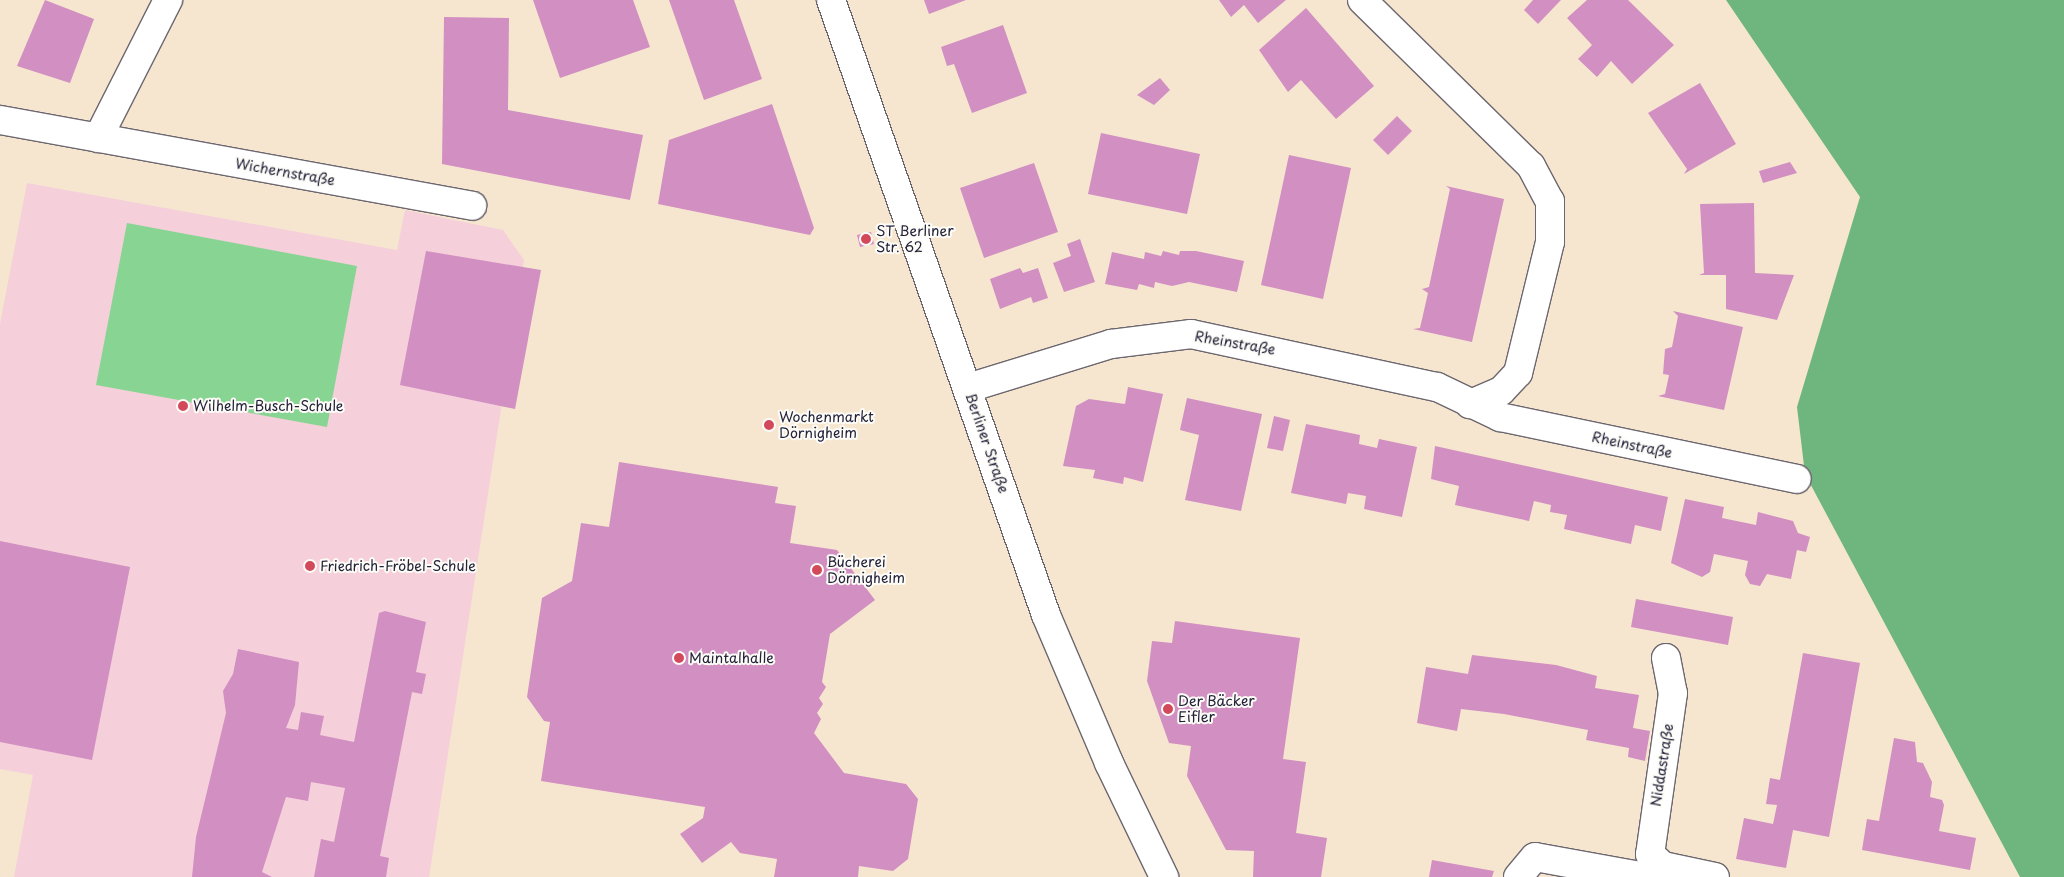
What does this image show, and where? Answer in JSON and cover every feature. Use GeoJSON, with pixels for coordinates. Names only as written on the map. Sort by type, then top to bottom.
{"type":"FeatureCollection","features":[{"type":"Feature","properties":{"kind":"street"},"geometry":{"type":"LineString","coordinates":[[98,138],[168,0]]}},
{"type":"Feature","properties":{"kind":"street","name":"Berliner Straße"},"geometry":{"type":"LineString","coordinates":[[831,0],[1046,615],[1105,755],[1164,877]]}},
{"type":"Feature","properties":{"kind":"street"},"geometry":{"type":"LineString","coordinates":[[1362,0],[1531,166],[1550,200],[1550,242],[1518,374],[1501,390],[1470,404]]}},
{"type":"Feature","properties":{"kind":"street","name":"Wichernstraße"},"geometry":{"type":"LineString","coordinates":[[0,120],[472,206]]}},
{"type":"Feature","properties":{"kind":"street","name":"Rheinstraße"},"geometry":{"type":"LineString","coordinates":[[968,388],[1111,344],[1191,334],[1437,387],[1500,417],[1797,479]]}},
{"type":"Feature","properties":{"kind":"street","name":"Niddastraße"},"geometry":{"type":"LineString","coordinates":[[1663,866],[1654,862],[1649,844],[1673,693],[1666,658]]}},
{"type":"Feature","properties":{"kind":"street"},"geometry":{"type":"LineString","coordinates":[[1518,877],[1535,857],[1640,876],[1663,866],[1715,877]]}},
{"type":"Feature","properties":{"kind":"shaded area"},"geometry":{"type":"Polygon","coordinates":[[[27,183],[397,250],[405,210],[503,230],[524,260],[429,877],[14,877],[33,775],[0,769],[0,324],[27,183]]]}},
{"type":"Feature","properties":{"kind":"green space"},"geometry":{"type":"Polygon","coordinates":[[[1726,0],[2064,0],[2064,877],[2020,877],[1805,474],[1797,407],[1860,197],[1726,0]]]}},
{"type":"Feature","properties":{"kind":"green space"},"geometry":{"type":"Polygon","coordinates":[[[127,223],[357,266],[327,427],[96,385],[127,223]]]}},
{"type":"Feature","properties":{"kind":"building"},"geometry":{"type":"Polygon","coordinates":[[[45,0],[94,19],[70,83],[17,66],[45,0]]]}},
{"type":"Feature","properties":{"kind":"building"},"geometry":{"type":"Polygon","coordinates":[[[533,0],[633,0],[650,47],[560,78],[533,0]]]}},
{"type":"Feature","properties":{"kind":"building"},"geometry":{"type":"Polygon","coordinates":[[[669,0],[734,0],[762,79],[704,100],[669,0]]]}},
{"type":"Feature","properties":{"kind":"building"},"geometry":{"type":"Polygon","coordinates":[[[924,0],[966,0],[929,14],[924,0]]]}},
{"type":"Feature","properties":{"kind":"building"},"geometry":{"type":"Polygon","coordinates":[[[1219,0],[1286,0],[1258,23],[1244,5],[1231,17],[1219,0]]]}},
{"type":"Feature","properties":{"kind":"building"},"geometry":{"type":"Polygon","coordinates":[[[1533,0],[1561,0],[1538,24],[1524,10],[1533,0]]]}},
{"type":"Feature","properties":{"kind":"building"},"geometry":{"type":"Polygon","coordinates":[[[1587,0],[1628,0],[1674,45],[1632,84],[1611,61],[1597,77],[1578,59],[1592,45],[1567,18],[1587,0]]]}},
{"type":"Feature","properties":{"kind":"building"},"geometry":{"type":"Polygon","coordinates":[[[1306,8],[1374,86],[1336,119],[1301,80],[1288,92],[1259,50],[1306,8]]]}},
{"type":"Feature","properties":{"kind":"building"},"geometry":{"type":"Polygon","coordinates":[[[444,17],[509,18],[508,110],[643,135],[630,200],[442,164],[444,17]]]}},
{"type":"Feature","properties":{"kind":"building"},"geometry":{"type":"Polygon","coordinates":[[[1003,25],[1027,93],[972,113],[954,64],[947,66],[941,47],[1003,25]]]}},
{"type":"Feature","properties":{"kind":"building"},"geometry":{"type":"Polygon","coordinates":[[[1160,78],[1170,90],[1154,105],[1137,95],[1160,78]]]}},
{"type":"Feature","properties":{"kind":"building"},"geometry":{"type":"Polygon","coordinates":[[[1700,83],[1736,144],[1684,174],[1687,169],[1648,113],[1700,83]]]}},
{"type":"Feature","properties":{"kind":"building"},"geometry":{"type":"Polygon","coordinates":[[[772,104],[814,228],[810,235],[658,204],[669,140],[772,104]]]}},
{"type":"Feature","properties":{"kind":"building"},"geometry":{"type":"Polygon","coordinates":[[[1397,116],[1412,131],[1388,155],[1373,140],[1397,116]]]}},
{"type":"Feature","properties":{"kind":"building"},"geometry":{"type":"Polygon","coordinates":[[[1101,133],[1200,154],[1187,214],[1088,194],[1101,133]]]}},
{"type":"Feature","properties":{"kind":"building"},"geometry":{"type":"Polygon","coordinates":[[[1289,155],[1351,168],[1323,299],[1261,285],[1289,155]]]}},
{"type":"Feature","properties":{"kind":"building"},"geometry":{"type":"Polygon","coordinates":[[[1790,162],[1797,173],[1763,183],[1759,171],[1790,162]]]}},
{"type":"Feature","properties":{"kind":"building"},"geometry":{"type":"Polygon","coordinates":[[[1034,163],[1058,232],[984,258],[960,188],[1034,163]]]}},
{"type":"Feature","properties":{"kind":"building"},"geometry":{"type":"Polygon","coordinates":[[[1446,186],[1504,199],[1472,342],[1413,329],[1420,328],[1428,293],[1422,289],[1429,287],[1450,189],[1446,186]]]}},
{"type":"Feature","properties":{"kind":"building"},"geometry":{"type":"Polygon","coordinates":[[[1754,203],[1755,273],[1794,275],[1777,320],[1726,309],[1726,275],[1699,275],[1704,273],[1700,204],[1754,203]]]}},
{"type":"Feature","properties":{"kind":"building","name":"ST Berliner Str. 62"},"geometry":{"type":"Polygon","coordinates":[[[871,232],[874,244],[860,247],[857,235],[871,232]]]}},
{"type":"Feature","properties":{"kind":"building"},"geometry":{"type":"Polygon","coordinates":[[[1080,239],[1095,282],[1064,292],[1053,263],[1071,256],[1067,244],[1080,239]]]}},
{"type":"Feature","properties":{"kind":"building"},"geometry":{"type":"Polygon","coordinates":[[[426,251],[541,270],[515,409],[400,385],[426,251]]]}},
{"type":"Feature","properties":{"kind":"building"},"geometry":{"type":"Polygon","coordinates":[[[1163,251],[1179,255],[1180,251],[1196,251],[1244,261],[1237,292],[1189,282],[1172,286],[1155,282],[1154,288],[1139,284],[1137,290],[1105,284],[1112,252],[1144,259],[1145,252],[1161,256],[1163,251]]]}},
{"type":"Feature","properties":{"kind":"building"},"geometry":{"type":"Polygon","coordinates":[[[1020,268],[1023,273],[1038,268],[1048,298],[1033,303],[1031,297],[1000,309],[990,279],[1020,268]]]}},
{"type":"Feature","properties":{"kind":"building"},"geometry":{"type":"Polygon","coordinates":[[[1673,311],[1743,327],[1724,410],[1658,396],[1665,394],[1669,375],[1663,374],[1665,349],[1672,347],[1678,316],[1673,311]]]}},
{"type":"Feature","properties":{"kind":"building"},"geometry":{"type":"Polygon","coordinates":[[[1128,387],[1163,394],[1143,482],[1124,477],[1123,484],[1093,478],[1095,470],[1063,466],[1076,406],[1089,399],[1125,404],[1128,387]]]}},
{"type":"Feature","properties":{"kind":"building"},"geometry":{"type":"Polygon","coordinates":[[[1187,398],[1262,414],[1241,511],[1185,500],[1199,435],[1180,430],[1187,398]]]}},
{"type":"Feature","properties":{"kind":"building"},"geometry":{"type":"Polygon","coordinates":[[[1274,416],[1290,420],[1283,451],[1267,448],[1274,416]]]}},
{"type":"Feature","properties":{"kind":"building"},"geometry":{"type":"Polygon","coordinates":[[[1306,424],[1360,435],[1359,444],[1377,448],[1379,439],[1417,447],[1402,517],[1364,509],[1366,496],[1348,493],[1346,504],[1291,493],[1306,424]]]}},
{"type":"Feature","properties":{"kind":"building"},"geometry":{"type":"Polygon","coordinates":[[[1435,446],[1668,497],[1661,531],[1635,525],[1631,544],[1564,529],[1567,515],[1550,512],[1551,505],[1534,501],[1529,521],[1455,505],[1459,486],[1431,479],[1435,446]]]}},
{"type":"Feature","properties":{"kind":"building","name":"Maintalhalle"},"geometry":{"type":"Polygon","coordinates":[[[619,462],[778,487],[775,503],[796,506],[790,543],[837,550],[875,600],[830,634],[822,682],[826,687],[819,698],[823,704],[817,713],[821,719],[814,733],[844,773],[906,784],[918,799],[908,859],[893,871],[859,866],[858,877],[774,877],[777,859],[740,853],[731,842],[702,863],[680,834],[703,818],[705,807],[541,781],[550,722],[544,721],[527,697],[542,598],[572,581],[581,523],[609,527],[619,462]]]}},
{"type":"Feature","properties":{"kind":"building"},"geometry":{"type":"Polygon","coordinates":[[[1685,499],[1724,507],[1722,518],[1756,525],[1758,512],[1793,521],[1798,533],[1810,537],[1806,552],[1797,550],[1791,579],[1767,574],[1760,586],[1750,584],[1745,575],[1748,561],[1714,554],[1710,572],[1702,577],[1671,563],[1685,499]]]}},
{"type":"Feature","properties":{"kind":"building"},"geometry":{"type":"Polygon","coordinates":[[[0,541],[130,567],[92,760],[0,742],[0,541]]]}},
{"type":"Feature","properties":{"kind":"building"},"geometry":{"type":"Polygon","coordinates":[[[1636,599],[1733,617],[1728,645],[1631,627],[1636,599]]]}},
{"type":"Feature","properties":{"kind":"building"},"geometry":{"type":"Polygon","coordinates":[[[385,611],[426,622],[416,672],[426,674],[422,694],[412,692],[380,856],[389,858],[386,877],[314,877],[321,839],[334,842],[345,788],[311,782],[308,801],[286,797],[262,872],[272,877],[192,877],[196,837],[226,713],[223,691],[233,674],[238,649],[299,662],[295,705],[286,728],[298,730],[301,712],[324,716],[320,735],[354,742],[379,613],[385,611]]]}},
{"type":"Feature","properties":{"kind":"building"},"geometry":{"type":"Polygon","coordinates":[[[1175,621],[1300,638],[1283,759],[1306,762],[1296,833],[1327,838],[1321,877],[1253,877],[1254,851],[1226,850],[1187,776],[1191,746],[1169,743],[1147,681],[1152,641],[1172,643],[1175,621]]]}},
{"type":"Feature","properties":{"kind":"building"},"geometry":{"type":"Polygon","coordinates":[[[1803,653],[1860,663],[1829,837],[1793,830],[1786,868],[1736,859],[1744,818],[1773,824],[1777,805],[1766,804],[1770,778],[1780,780],[1803,653]]]}},
{"type":"Feature","properties":{"kind":"building"},"geometry":{"type":"Polygon","coordinates":[[[1472,655],[1556,665],[1597,676],[1595,688],[1639,695],[1633,728],[1650,731],[1645,761],[1628,757],[1629,748],[1586,740],[1588,730],[1504,714],[1461,709],[1457,731],[1417,723],[1426,667],[1468,674],[1472,655]]]}},
{"type":"Feature","properties":{"kind":"building"},"geometry":{"type":"Polygon","coordinates":[[[1894,738],[1915,742],[1917,762],[1923,763],[1932,782],[1930,797],[1942,800],[1944,805],[1939,831],[1976,838],[1970,870],[1862,850],[1867,819],[1879,821],[1894,738]]]}},
{"type":"Feature","properties":{"kind":"building"},"geometry":{"type":"Polygon","coordinates":[[[1432,860],[1494,871],[1492,877],[1429,877],[1432,860]]]}},
{"type":"Feature","properties":{"kind":"place","name":"ST Berliner Str. 62"},"geometry":{"type":"Point","coordinates":[866,239]}},
{"type":"Feature","properties":{"kind":"place","name":"Wilhelm-Busch-Schule"},"geometry":{"type":"Point","coordinates":[183,406]}},
{"type":"Feature","properties":{"kind":"place","name":"Wochenmarkt Dörnigheim"},"geometry":{"type":"Point","coordinates":[769,425]}},
{"type":"Feature","properties":{"kind":"place","name":"Friedrich-Fröbel-Schule"},"geometry":{"type":"Point","coordinates":[310,566]}},
{"type":"Feature","properties":{"kind":"place","name":"Bücherei Dörnigheim"},"geometry":{"type":"Point","coordinates":[817,570]}},
{"type":"Feature","properties":{"kind":"place","name":"Maintalhalle"},"geometry":{"type":"Point","coordinates":[679,658]}},
{"type":"Feature","properties":{"kind":"place","name":"Der Bäcker Eifler"},"geometry":{"type":"Point","coordinates":[1168,709]}}]}
